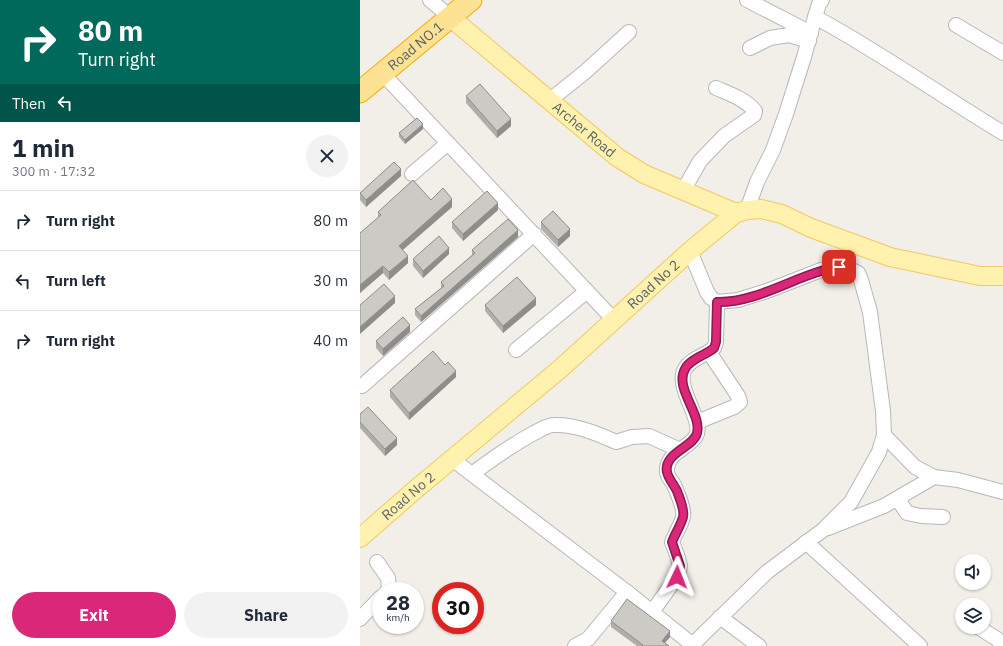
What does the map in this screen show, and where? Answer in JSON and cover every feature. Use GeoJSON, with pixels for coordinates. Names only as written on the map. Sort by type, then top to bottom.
{"type":"FeatureCollection","features":[{"type":"Feature","properties":{"kind":"highway","name":"Road NO.1"},"geometry":{"type":"LineString","coordinates":[[360,92],[471,0]]}},
{"type":"Feature","properties":{"kind":"main road","name":"Archer Road"},"geometry":{"type":"LineString","coordinates":[[450,17],[617,157],[644,174],[684,191],[741,212]]}},
{"type":"Feature","properties":{"kind":"main road"},"geometry":{"type":"LineString","coordinates":[[741,212],[761,209],[782,214],[811,228],[890,257],[980,276],[1003,276]]}},
{"type":"Feature","properties":{"kind":"main road","name":"Road No 2"},"geometry":{"type":"LineString","coordinates":[[360,538],[560,369],[690,251],[741,212]]}},
{"type":"Feature","properties":{"kind":"street"},"geometry":{"type":"LineString","coordinates":[[430,0],[450,17]]}},
{"type":"Feature","properties":{"kind":"street"},"geometry":{"type":"LineString","coordinates":[[747,0],[810,37]]}},
{"type":"Feature","properties":{"kind":"street"},"geometry":{"type":"LineString","coordinates":[[741,212],[772,150],[786,114],[819,4],[822,0]]}},
{"type":"Feature","properties":{"kind":"street"},"geometry":{"type":"LineString","coordinates":[[815,17],[909,73],[1003,133]]}},
{"type":"Feature","properties":{"kind":"street"},"geometry":{"type":"LineString","coordinates":[[956,25],[1003,53]]}},
{"type":"Feature","properties":{"kind":"street"},"geometry":{"type":"LineString","coordinates":[[550,100],[585,72],[629,32]]}},
{"type":"Feature","properties":{"kind":"street"},"geometry":{"type":"LineString","coordinates":[[750,48],[770,38],[789,35],[810,37]]}},
{"type":"Feature","properties":{"kind":"street"},"geometry":{"type":"LineString","coordinates":[[383,74],[614,320]]}},
{"type":"Feature","properties":{"kind":"street"},"geometry":{"type":"LineString","coordinates":[[684,191],[700,161],[724,136],[754,115],[755,111],[740,99],[716,88]]}},
{"type":"Feature","properties":{"kind":"street"},"geometry":{"type":"LineString","coordinates":[[412,174],[448,143]]}},
{"type":"Feature","properties":{"kind":"street"},"geometry":{"type":"LineString","coordinates":[[362,386],[534,234]]}},
{"type":"Feature","properties":{"kind":"street"},"geometry":{"type":"LineString","coordinates":[[452,459],[627,592],[692,645],[767,572],[823,530],[851,502],[879,452],[884,435],[877,358],[870,312],[858,273],[850,269],[839,267],[822,270],[767,291],[738,300],[717,302],[711,298],[707,292],[690,251]]}},
{"type":"Feature","properties":{"kind":"street"},"geometry":{"type":"LineString","coordinates":[[516,350],[587,291]]}},
{"type":"Feature","properties":{"kind":"street"},"geometry":{"type":"LineString","coordinates":[[652,612],[677,577],[680,566],[672,542],[684,516],[682,506],[667,472],[667,467],[670,459],[696,436],[698,430],[682,377],[685,369],[690,363],[710,352],[714,348],[716,342],[717,302]]}},
{"type":"Feature","properties":{"kind":"street"},"geometry":{"type":"LineString","coordinates":[[696,422],[734,407],[740,402],[738,396],[710,352]]}},
{"type":"Feature","properties":{"kind":"street"},"geometry":{"type":"LineString","coordinates":[[472,474],[494,457],[521,440],[553,425],[571,427],[599,434],[616,442],[632,437],[649,436],[680,450]]}},
{"type":"Feature","properties":{"kind":"street"},"geometry":{"type":"LineString","coordinates":[[884,435],[915,467],[934,477],[958,480],[1003,492]]}},
{"type":"Feature","properties":{"kind":"street"},"geometry":{"type":"LineString","coordinates":[[823,530],[868,513],[900,498],[934,477]]}},
{"type":"Feature","properties":{"kind":"street"},"geometry":{"type":"LineString","coordinates":[[900,498],[901,504],[907,513],[921,516],[943,517]]}},
{"type":"Feature","properties":{"kind":"street"},"geometry":{"type":"LineString","coordinates":[[806,542],[920,646]]}},
{"type":"Feature","properties":{"kind":"street"},"geometry":{"type":"LineString","coordinates":[[377,562],[388,578],[388,582]]}},
{"type":"Feature","properties":{"kind":"street"},"geometry":{"type":"LineString","coordinates":[[576,646],[588,639],[627,592]]}},
{"type":"Feature","properties":{"kind":"street"},"geometry":{"type":"LineString","coordinates":[[360,619],[372,606]]}},
{"type":"Feature","properties":{"kind":"street"},"geometry":{"type":"LineString","coordinates":[[720,617],[759,646]]}},
{"type":"Feature","properties":{"kind":"street"},"geometry":{"type":"LineString","coordinates":[[989,634],[997,639],[1003,646]]}},
{"type":"Feature","properties":{"kind":"building"},"geometry":{"type":"Polygon","coordinates":[[[480,84],[511,119],[497,131],[466,96],[480,84]]]}},
{"type":"Feature","properties":{"kind":"building"},"geometry":{"type":"Polygon","coordinates":[[[417,118],[423,124],[405,140],[399,133],[417,118]]]}},
{"type":"Feature","properties":{"kind":"building"},"geometry":{"type":"Polygon","coordinates":[[[394,162],[401,169],[366,200],[360,193],[394,162]]]}},
{"type":"Feature","properties":{"kind":"building"},"geometry":{"type":"Polygon","coordinates":[[[413,180],[431,200],[443,188],[452,199],[399,246],[408,256],[389,272],[383,266],[360,285],[360,233],[381,215],[378,212],[413,180]]]}},
{"type":"Feature","properties":{"kind":"building"},"geometry":{"type":"Polygon","coordinates":[[[487,191],[498,203],[463,234],[452,222],[487,191]]]}},
{"type":"Feature","properties":{"kind":"building"},"geometry":{"type":"Polygon","coordinates":[[[553,211],[570,229],[558,240],[541,222],[553,211]]]}},
{"type":"Feature","properties":{"kind":"building"},"geometry":{"type":"Polygon","coordinates":[[[508,219],[518,230],[421,316],[415,309],[444,286],[441,282],[475,253],[472,250],[508,219]]]}},
{"type":"Feature","properties":{"kind":"building"},"geometry":{"type":"Polygon","coordinates":[[[439,236],[449,248],[423,271],[413,259],[439,236]]]}},
{"type":"Feature","properties":{"kind":"building"},"geometry":{"type":"Polygon","coordinates":[[[517,277],[536,298],[503,326],[485,305],[517,277]]]}},
{"type":"Feature","properties":{"kind":"building"},"geometry":{"type":"Polygon","coordinates":[[[384,284],[395,296],[360,327],[360,305],[384,284]]]}},
{"type":"Feature","properties":{"kind":"building"},"geometry":{"type":"Polygon","coordinates":[[[403,317],[410,325],[383,349],[376,341],[403,317]]]}},
{"type":"Feature","properties":{"kind":"building"},"geometry":{"type":"Polygon","coordinates":[[[433,351],[445,365],[448,362],[456,371],[409,413],[390,390],[433,351]]]}},
{"type":"Feature","properties":{"kind":"building"},"geometry":{"type":"Polygon","coordinates":[[[368,407],[397,438],[385,449],[360,422],[360,414],[368,407]]]}},
{"type":"Feature","properties":{"kind":"building"},"geometry":{"type":"Polygon","coordinates":[[[627,599],[670,631],[662,641],[669,646],[642,646],[643,645],[611,621],[627,599]]]}},
{"type":"Feature","properties":{"kind":"route"},"geometry":{"type":"LineString","coordinates":[[677,577],[680,566],[672,542],[684,516],[682,506],[667,472],[667,467],[670,459],[696,436],[698,430],[682,377],[685,369],[690,363],[710,352],[714,348],[716,342],[717,302],[738,300],[767,291],[822,270],[839,267]]}}]}
